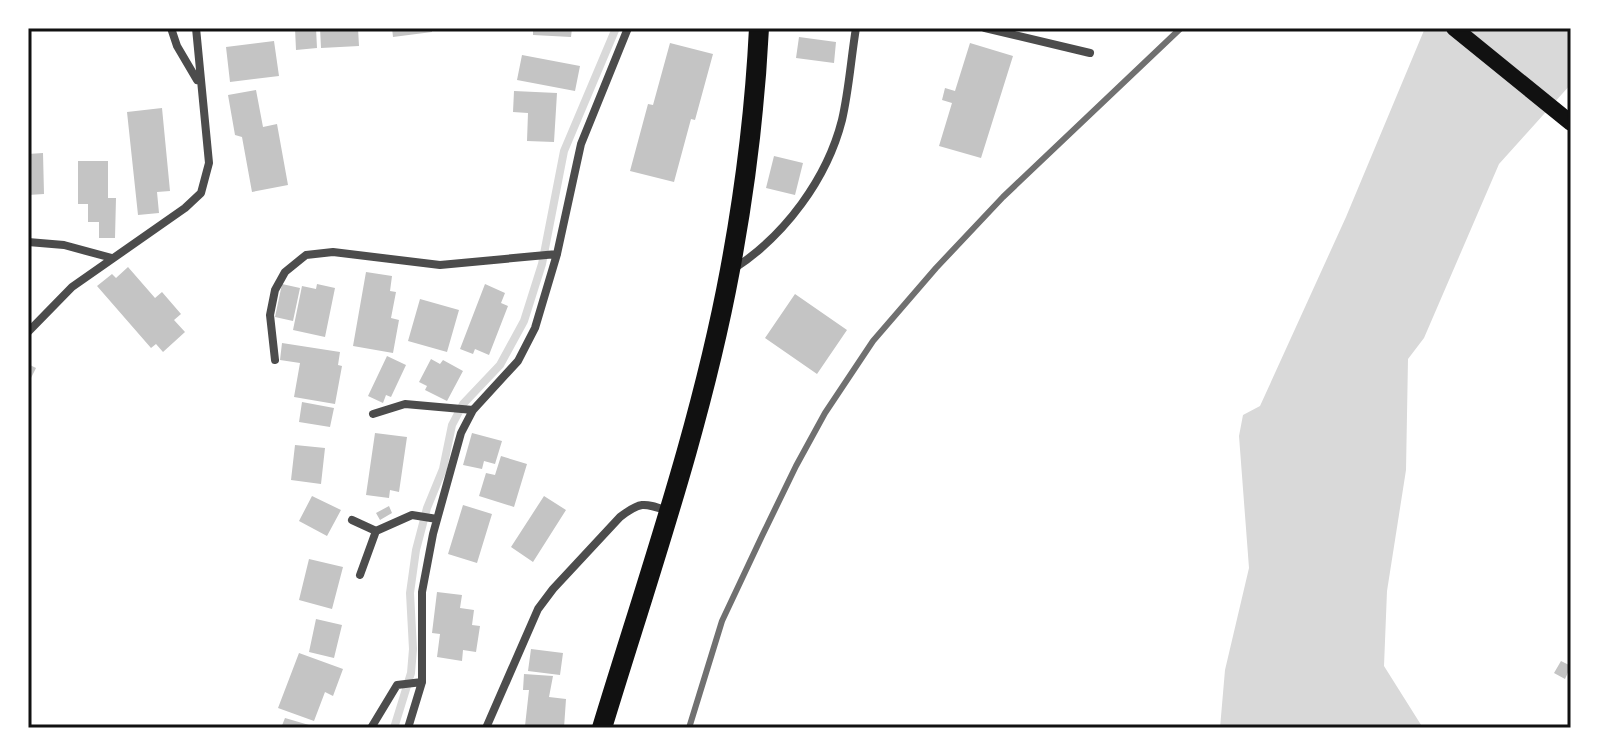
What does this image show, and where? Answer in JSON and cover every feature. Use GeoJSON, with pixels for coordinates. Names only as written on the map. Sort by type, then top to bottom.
{"type":"FeatureCollection","features":[{"type":"Feature","properties":{"kind":"highway"},"geometry":{"type":"LineString","coordinates":[[602,728],[669,511],[707,374],[730,271],[752,124],[759,28]]}},
{"type":"Feature","properties":{"kind":"main road"},"geometry":{"type":"LineString","coordinates":[[1454,28],[1571,123]]}},
{"type":"Feature","properties":{"kind":"street"},"geometry":{"type":"LineString","coordinates":[[171,28],[177,46],[200,84]]}},
{"type":"Feature","properties":{"kind":"street"},"geometry":{"type":"LineString","coordinates":[[28,332],[72,287],[185,208],[201,193],[209,163],[196,28]]}},
{"type":"Feature","properties":{"kind":"street"},"geometry":{"type":"LineString","coordinates":[[408,728],[422,682],[421,609],[437,519],[461,433],[473,410],[523,352],[545,299],[581,144],[628,28]]}},
{"type":"Feature","properties":{"kind":"street"},"geometry":{"type":"LineString","coordinates":[[730,271],[775,236],[815,182],[842,120],[856,28]]}},
{"type":"Feature","properties":{"kind":"street"},"geometry":{"type":"LineString","coordinates":[[985,28],[1090,53]]}},
{"type":"Feature","properties":{"kind":"street"},"geometry":{"type":"LineString","coordinates":[[28,242],[64,245],[112,258]]}},
{"type":"Feature","properties":{"kind":"street"},"geometry":{"type":"LineString","coordinates":[[275,360],[270,315],[275,290],[285,272],[306,255],[333,252],[440,265],[557,254]]}},
{"type":"Feature","properties":{"kind":"street"},"geometry":{"type":"LineString","coordinates":[[373,414],[405,404],[473,410]]}},
{"type":"Feature","properties":{"kind":"street"},"geometry":{"type":"LineString","coordinates":[[486,728],[530,623],[553,589],[632,508],[647,504],[669,511]]}},
{"type":"Feature","properties":{"kind":"street"},"geometry":{"type":"LineString","coordinates":[[360,575],[376,531],[412,515],[437,519]]}},
{"type":"Feature","properties":{"kind":"street"},"geometry":{"type":"LineString","coordinates":[[352,520],[376,531]]}},
{"type":"Feature","properties":{"kind":"street"},"geometry":{"type":"LineString","coordinates":[[371,728],[397,685],[422,682]]}},
{"type":"Feature","properties":{"kind":"shaded area"},"geometry":{"type":"Polygon","coordinates":[[[1425,28],[1571,28],[1571,84],[1499,164],[1424,338],[1408,359],[1406,470],[1387,591],[1384,666],[1423,728],[1220,728],[1225,670],[1249,568],[1239,436],[1243,415],[1260,406],[1346,217],[1425,28]]]}},
{"type":"Feature","properties":{"kind":"building"},"geometry":{"type":"Polygon","coordinates":[[[295,28],[316,28],[317,48],[296,50],[295,28]]]}},
{"type":"Feature","properties":{"kind":"building"},"geometry":{"type":"Polygon","coordinates":[[[320,28],[358,28],[359,46],[321,48],[320,28]]]}},
{"type":"Feature","properties":{"kind":"building"},"geometry":{"type":"Polygon","coordinates":[[[392,28],[432,28],[432,32],[393,37],[392,28]]]}},
{"type":"Feature","properties":{"kind":"building"},"geometry":{"type":"Polygon","coordinates":[[[533,28],[572,28],[571,37],[533,35],[533,28]]]}},
{"type":"Feature","properties":{"kind":"building"},"geometry":{"type":"Polygon","coordinates":[[[799,37],[836,42],[834,63],[796,58],[799,37]]]}},
{"type":"Feature","properties":{"kind":"building"},"geometry":{"type":"Polygon","coordinates":[[[274,41],[279,76],[230,82],[226,47],[274,41]]]}},
{"type":"Feature","properties":{"kind":"building"},"geometry":{"type":"Polygon","coordinates":[[[670,43],[713,54],[674,182],[630,171],[648,104],[653,105],[670,43]]]}},
{"type":"Feature","properties":{"kind":"building"},"geometry":{"type":"Polygon","coordinates":[[[970,43],[1013,56],[981,158],[939,146],[952,103],[942,100],[945,88],[955,91],[970,43]]]}},
{"type":"Feature","properties":{"kind":"building"},"geometry":{"type":"Polygon","coordinates":[[[522,55],[580,66],[575,91],[517,80],[522,55]]]}},
{"type":"Feature","properties":{"kind":"building"},"geometry":{"type":"Polygon","coordinates":[[[256,90],[263,127],[277,124],[288,185],[252,192],[242,137],[235,135],[228,95],[256,90]]]}},
{"type":"Feature","properties":{"kind":"building"},"geometry":{"type":"Polygon","coordinates":[[[514,91],[557,93],[554,142],[527,141],[528,113],[513,112],[514,91]]]}},
{"type":"Feature","properties":{"kind":"building"},"geometry":{"type":"Polygon","coordinates":[[[162,108],[170,191],[157,192],[159,213],[138,215],[127,112],[162,108]]]}},
{"type":"Feature","properties":{"kind":"building"},"geometry":{"type":"Polygon","coordinates":[[[43,153],[44,194],[28,195],[28,154],[43,153]]]}},
{"type":"Feature","properties":{"kind":"building"},"geometry":{"type":"Polygon","coordinates":[[[774,156],[803,163],[795,195],[766,188],[774,156]]]}},
{"type":"Feature","properties":{"kind":"building"},"geometry":{"type":"Polygon","coordinates":[[[78,161],[108,161],[108,198],[116,198],[115,238],[99,238],[99,222],[88,222],[88,204],[78,204],[78,161]]]}},
{"type":"Feature","properties":{"kind":"building"},"geometry":{"type":"Polygon","coordinates":[[[128,267],[155,298],[162,292],[181,314],[174,320],[185,332],[163,352],[156,344],[151,348],[97,286],[112,274],[116,278],[128,267]]]}},
{"type":"Feature","properties":{"kind":"building"},"geometry":{"type":"Polygon","coordinates":[[[366,272],[392,276],[390,291],[396,292],[391,318],[399,320],[393,353],[353,346],[366,272]]]}},
{"type":"Feature","properties":{"kind":"building"},"geometry":{"type":"Polygon","coordinates":[[[282,284],[300,288],[293,321],[275,317],[282,284]]]}},
{"type":"Feature","properties":{"kind":"building"},"geometry":{"type":"Polygon","coordinates":[[[317,284],[335,288],[325,337],[293,330],[302,286],[316,289],[317,284]]]}},
{"type":"Feature","properties":{"kind":"building"},"geometry":{"type":"Polygon","coordinates":[[[485,284],[505,293],[501,303],[508,306],[489,355],[475,349],[473,354],[460,349],[485,284]]]}},
{"type":"Feature","properties":{"kind":"building"},"geometry":{"type":"Polygon","coordinates":[[[795,294],[847,330],[817,374],[765,338],[795,294]]]}},
{"type":"Feature","properties":{"kind":"building"},"geometry":{"type":"Polygon","coordinates":[[[420,299],[459,310],[447,352],[408,341],[420,299]]]}},
{"type":"Feature","properties":{"kind":"building"},"geometry":{"type":"Polygon","coordinates":[[[282,343],[340,352],[338,365],[342,366],[335,404],[294,397],[300,363],[280,360],[282,343]]]}},
{"type":"Feature","properties":{"kind":"building"},"geometry":{"type":"Polygon","coordinates":[[[387,356],[406,365],[391,397],[386,395],[383,403],[368,396],[387,356]]]}},
{"type":"Feature","properties":{"kind":"building"},"geometry":{"type":"Polygon","coordinates":[[[431,359],[440,364],[443,360],[463,371],[447,401],[425,390],[427,386],[419,382],[431,359]]]}},
{"type":"Feature","properties":{"kind":"building"},"geometry":{"type":"Polygon","coordinates":[[[28,364],[36,368],[28,384],[28,364]]]}},
{"type":"Feature","properties":{"kind":"building"},"geometry":{"type":"Polygon","coordinates":[[[302,402],[334,408],[330,427],[299,422],[302,402]]]}},
{"type":"Feature","properties":{"kind":"building"},"geometry":{"type":"Polygon","coordinates":[[[375,433],[407,437],[399,492],[390,490],[389,498],[366,495],[375,433]]]}},
{"type":"Feature","properties":{"kind":"building"},"geometry":{"type":"Polygon","coordinates":[[[472,433],[502,441],[495,464],[484,461],[482,469],[463,465],[472,433]]]}},
{"type":"Feature","properties":{"kind":"building"},"geometry":{"type":"Polygon","coordinates":[[[295,445],[325,448],[321,484],[291,480],[295,445]]]}},
{"type":"Feature","properties":{"kind":"building"},"geometry":{"type":"Polygon","coordinates":[[[501,456],[527,464],[514,507],[479,496],[486,473],[495,475],[501,456]]]}},
{"type":"Feature","properties":{"kind":"building"},"geometry":{"type":"Polygon","coordinates":[[[312,496],[341,510],[327,536],[299,521],[312,496]]]}},
{"type":"Feature","properties":{"kind":"building"},"geometry":{"type":"Polygon","coordinates":[[[544,496],[566,510],[533,562],[511,547],[544,496]]]}},
{"type":"Feature","properties":{"kind":"building"},"geometry":{"type":"Polygon","coordinates":[[[463,505],[492,514],[477,563],[448,554],[463,505]]]}},
{"type":"Feature","properties":{"kind":"building"},"geometry":{"type":"Polygon","coordinates":[[[389,506],[392,513],[380,520],[376,513],[389,506]]]}},
{"type":"Feature","properties":{"kind":"building"},"geometry":{"type":"Polygon","coordinates":[[[309,559],[343,567],[332,609],[299,600],[309,559]]]}},
{"type":"Feature","properties":{"kind":"building"},"geometry":{"type":"Polygon","coordinates":[[[437,592],[462,595],[460,608],[474,610],[472,625],[480,626],[476,652],[463,650],[462,661],[437,657],[440,634],[432,633],[437,592]]]}},
{"type":"Feature","properties":{"kind":"building"},"geometry":{"type":"Polygon","coordinates":[[[316,619],[342,625],[334,658],[309,652],[316,619]]]}},
{"type":"Feature","properties":{"kind":"building"},"geometry":{"type":"Polygon","coordinates":[[[531,649],[563,653],[560,675],[528,671],[531,649]]]}},
{"type":"Feature","properties":{"kind":"building"},"geometry":{"type":"Polygon","coordinates":[[[299,653],[343,669],[333,696],[325,692],[314,721],[278,708],[299,653]]]}},
{"type":"Feature","properties":{"kind":"building"},"geometry":{"type":"Polygon","coordinates":[[[1561,661],[1571,666],[1565,679],[1554,673],[1561,661]]]}},
{"type":"Feature","properties":{"kind":"building"},"geometry":{"type":"Polygon","coordinates":[[[524,674],[553,676],[549,697],[566,699],[564,728],[525,726],[529,690],[523,690],[524,674]]]}},
{"type":"Feature","properties":{"kind":"building"},"geometry":{"type":"Polygon","coordinates":[[[285,718],[309,725],[308,728],[281,728],[285,718]]]}},
{"type":"Feature","properties":{"kind":"waterway"},"geometry":{"type":"LineString","coordinates":[[394,728],[411,673],[410,593],[416,550],[427,508],[443,469],[452,425],[463,404],[500,365],[524,321],[542,264],[564,151],[616,28]]}},
{"type":"Feature","properties":{"kind":"railway"},"geometry":{"type":"LineString","coordinates":[[689,728],[722,621],[762,536],[825,413],[873,341],[1003,197],[1181,28]]}}]}
